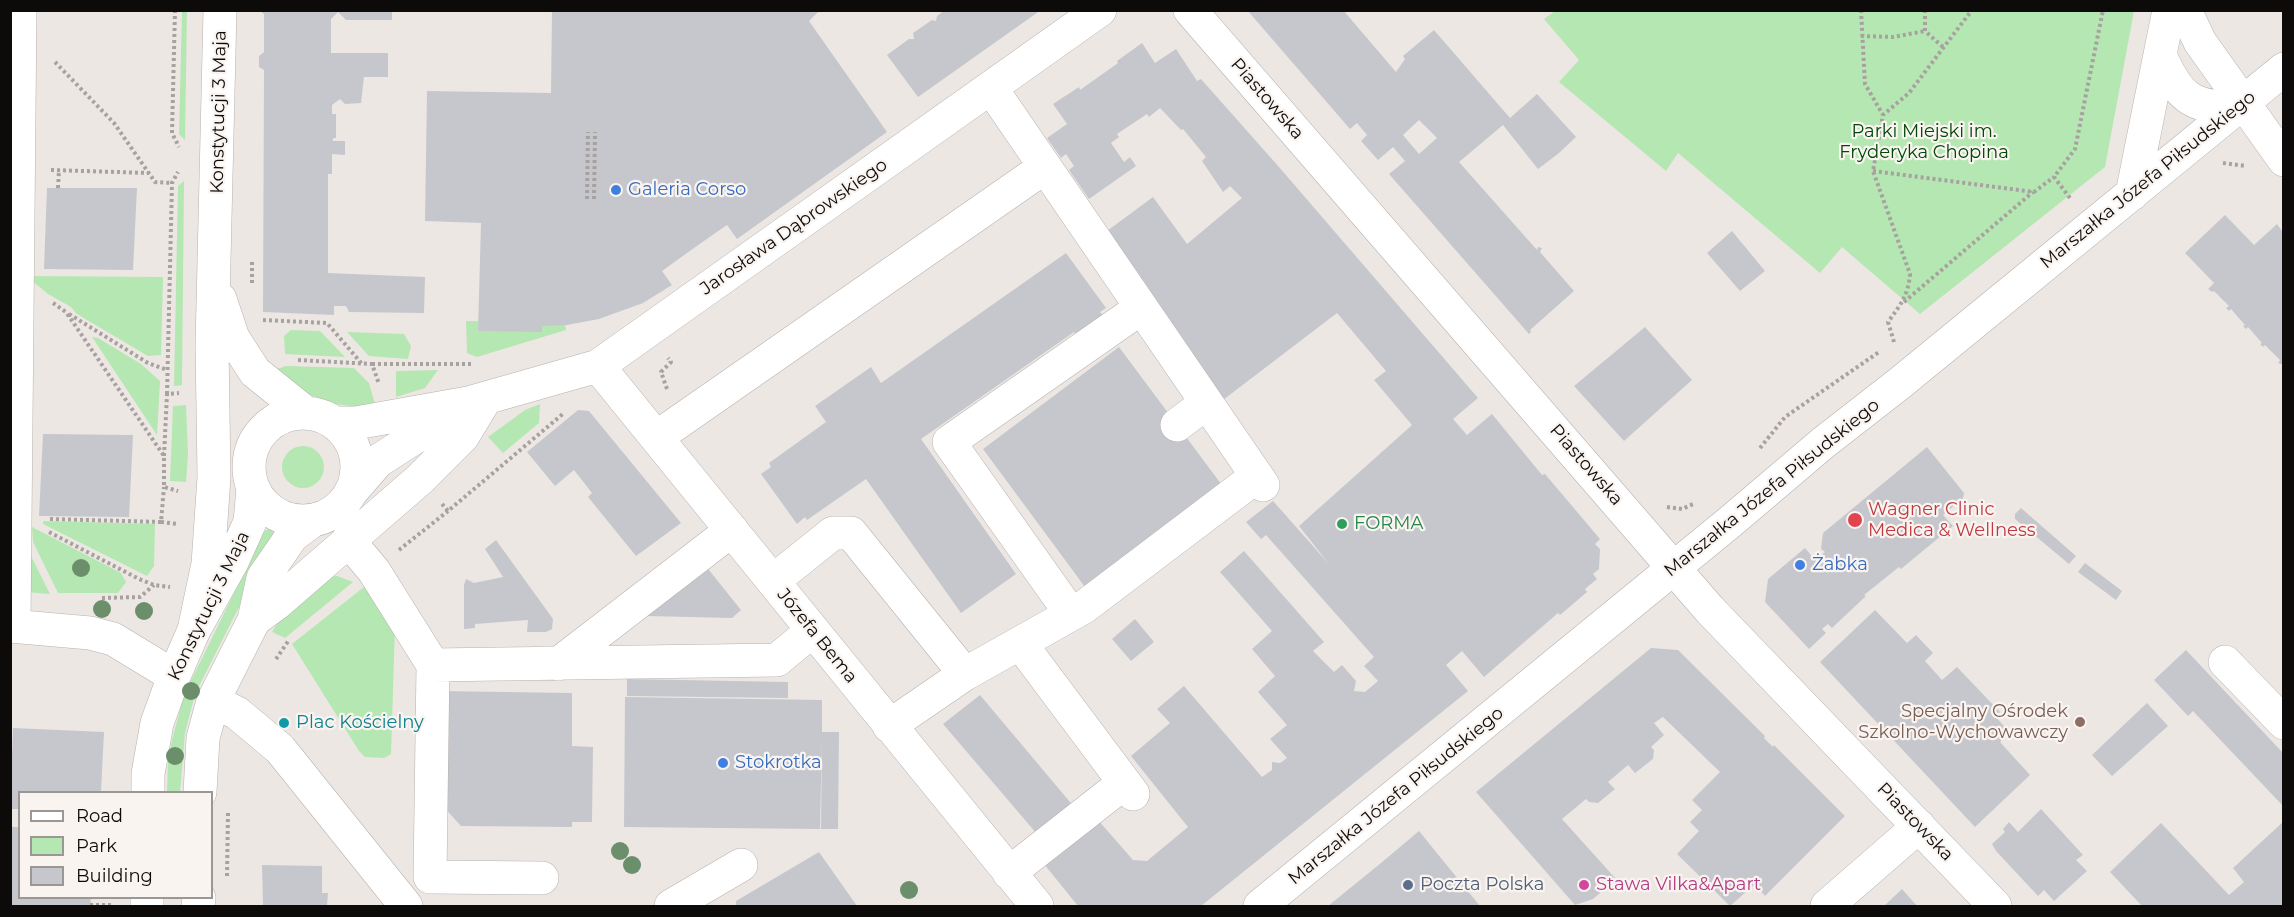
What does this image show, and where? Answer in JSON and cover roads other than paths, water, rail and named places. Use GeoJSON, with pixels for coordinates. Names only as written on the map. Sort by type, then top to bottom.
{"type":"FeatureCollection","features":[{"type":"Feature","properties":{"kind":"street","name":"Konstytucji 3 Maja"},"geometry":{"type":"LineString","coordinates":[[148,791],[148,774],[157,723],[174,676],[194,630],[232,562],[250,522],[251,473],[240,432],[214,387],[212,345],[220,10]]}},
{"type":"Feature","properties":{"kind":"street","name":"Jarosława Dąbrowskiego"},"geometry":{"type":"LineString","coordinates":[[320,418],[356,423],[477,401],[598,366],[1100,10]]}},
{"type":"Feature","properties":{"kind":"street","name":"Piastowska"},"geometry":{"type":"LineString","coordinates":[[1190,10],[1710,610],[1995,906]]}},
{"type":"Feature","properties":{"kind":"street"},"geometry":{"type":"LineString","coordinates":[[2132,194],[2169,10]]}},
{"type":"Feature","properties":{"kind":"street"},"geometry":{"type":"LineString","coordinates":[[2185,10],[2200,42],[2240,104],[2283,160]]}},
{"type":"Feature","properties":{"kind":"street"},"geometry":{"type":"LineString","coordinates":[[20,18],[16,277],[22,519],[12,626],[90,633],[113,639],[174,676]]}},
{"type":"Feature","properties":{"kind":"street"},"geometry":{"type":"LineString","coordinates":[[2160,55],[2175,86],[2194,101],[2214,108],[2240,104]]}},
{"type":"Feature","properties":{"kind":"street","name":"Marszałka Józefa Piłsudskiego"},"geometry":{"type":"LineString","coordinates":[[1260,906],[1823,443],[2283,69]]}},
{"type":"Feature","properties":{"kind":"street"},"geometry":{"type":"LineString","coordinates":[[889,726],[965,674],[1084,607],[1260,481],[992,88]]}},
{"type":"Feature","properties":{"kind":"street"},"geometry":{"type":"LineString","coordinates":[[657,437],[1045,167]]}},
{"type":"Feature","properties":{"kind":"street","name":"Konstytucji 3 Maja"},"geometry":{"type":"LineString","coordinates":[[215,286],[234,338],[255,372],[320,418]]}},
{"type":"Feature","properties":{"kind":"street"},"geometry":{"type":"LineString","coordinates":[[1071,614],[948,442],[1141,308]]}},
{"type":"Feature","properties":{"kind":"street","name":"Józefa Bema"},"geometry":{"type":"LineString","coordinates":[[598,366],[1037,906]]}},
{"type":"Feature","properties":{"kind":"street"},"geometry":{"type":"LineString","coordinates":[[194,630],[207,564],[214,477],[214,387]]}},
{"type":"Feature","properties":{"kind":"street","name":"Jarosława Dąbrowskiego"},"geometry":{"type":"LineString","coordinates":[[352,492],[378,461],[477,401]]}},
{"type":"Feature","properties":{"kind":"street"},"geometry":{"type":"LineString","coordinates":[[254,620],[277,603],[420,479],[463,436],[477,401]]}},
{"type":"Feature","properties":{"kind":"street"},"geometry":{"type":"LineString","coordinates":[[1177,425],[1206,403]]}},
{"type":"Feature","properties":{"kind":"street"},"geometry":{"type":"LineString","coordinates":[[292,414],[320,418],[350,440],[357,466],[352,492],[342,505],[328,515],[312,521],[284,518],[260,501],[251,473],[260,434],[269,425],[292,414]]}},
{"type":"Feature","properties":{"kind":"street","name":"Konstytucji 3 Maja"},"geometry":{"type":"LineString","coordinates":[[213,791],[203,738],[213,701],[254,620],[263,578],[292,536],[312,521]]}},
{"type":"Feature","properties":{"kind":"street"},"geometry":{"type":"LineString","coordinates":[[558,664],[732,530]]}},
{"type":"Feature","properties":{"kind":"street"},"geometry":{"type":"LineString","coordinates":[[773,581],[833,533],[851,533],[965,674]]}},
{"type":"Feature","properties":{"kind":"street"},"geometry":{"type":"LineString","coordinates":[[348,540],[374,571],[433,666],[430,877],[542,878]]}},
{"type":"Feature","properties":{"kind":"street"},"geometry":{"type":"LineString","coordinates":[[433,666],[777,660],[812,631]]}},
{"type":"Feature","properties":{"kind":"street"},"geometry":{"type":"LineString","coordinates":[[1010,873],[1129,788],[1020,643]]}},
{"type":"Feature","properties":{"kind":"street"},"geometry":{"type":"LineString","coordinates":[[2225,662],[2283,723]]}},
{"type":"Feature","properties":{"kind":"street"},"geometry":{"type":"LineString","coordinates":[[213,701],[237,713],[280,748],[406,906]]}},
{"type":"Feature","properties":{"kind":"street"},"geometry":{"type":"LineString","coordinates":[[1827,906],[1919,826]]}},
{"type":"Feature","properties":{"kind":"street"},"geometry":{"type":"LineString","coordinates":[[671,906],[741,865]]}},
{"type":"Feature","properties":{"kind":"place","name":"Galeria Corso"},"geometry":{"type":"Point","coordinates":[616,190]}},
{"type":"Feature","properties":{"kind":"place","name":"Wagner Clinic Medica & Wellness"},"geometry":{"type":"Point","coordinates":[1855,520]}},
{"type":"Feature","properties":{"kind":"place","name":"FORMA"},"geometry":{"type":"Point","coordinates":[1342,524]}},
{"type":"Feature","properties":{"kind":"place","name":"Żabka"},"geometry":{"type":"Point","coordinates":[1800,565]}},
{"type":"Feature","properties":{"kind":"place","name":"Specjalny Ośrodek Szkolno-Wychowawczy"},"geometry":{"type":"Point","coordinates":[2080,722]}},
{"type":"Feature","properties":{"kind":"place","name":"Plac Kościelny"},"geometry":{"type":"Point","coordinates":[284,723]}},
{"type":"Feature","properties":{"kind":"place","name":"Stokrotka"},"geometry":{"type":"Point","coordinates":[723,763]}},
{"type":"Feature","properties":{"kind":"place","name":"Poczta Polska"},"geometry":{"type":"Point","coordinates":[1408,885]}},
{"type":"Feature","properties":{"kind":"place","name":"Stawa Vilka&Apart"},"geometry":{"type":"Point","coordinates":[1584,885]}},
{"type":"Feature","properties":{"kind":"park label","name":"Parki Miejski im. Fryderyka Chopina"},"geometry":{"type":"Point","coordinates":[1924,142]}}]}
